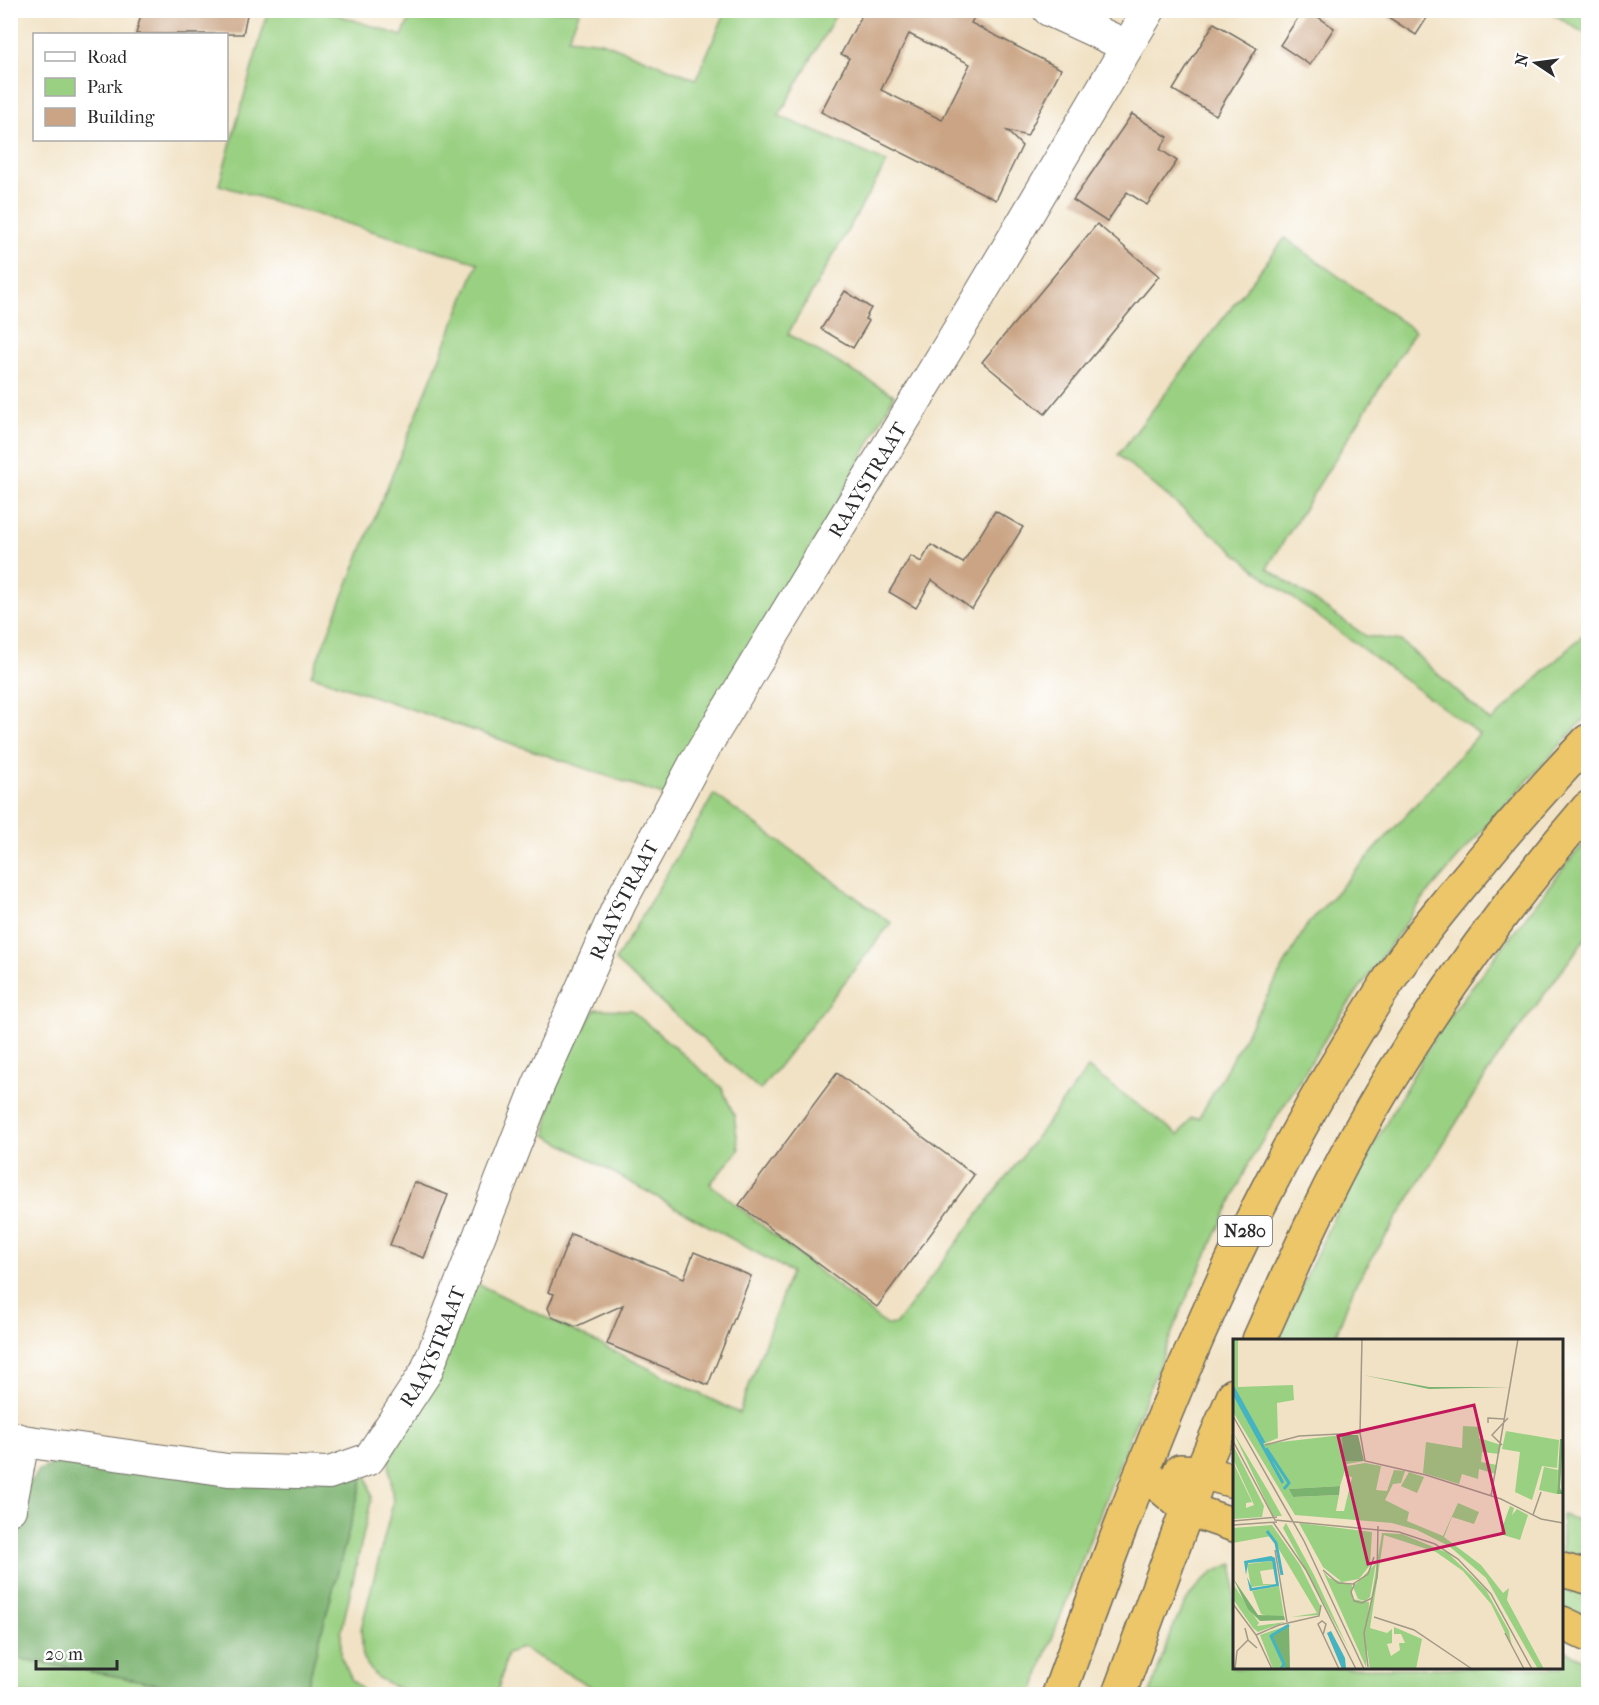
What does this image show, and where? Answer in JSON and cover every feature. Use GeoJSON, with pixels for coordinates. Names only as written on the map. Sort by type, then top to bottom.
{"type":"FeatureCollection","features":[{"type":"Feature","properties":{"kind":"highway","name":"N280"},"geometry":{"type":"LineString","coordinates":[[1059,1695],[1142,1471],[1183,1370],[1234,1254],[1316,1097],[1399,964],[1515,820],[1588,741]]}},
{"type":"Feature","properties":{"kind":"highway","name":"N280"},"geometry":{"type":"LineString","coordinates":[[1260,1339],[1304,1239],[1388,1081],[1425,1023],[1488,934],[1551,851],[1588,808]]}},
{"type":"Feature","properties":{"kind":"highway"},"geometry":{"type":"LineString","coordinates":[[1119,1695],[1201,1472],[1233,1397]]}},
{"type":"Feature","properties":{"kind":"highway"},"geometry":{"type":"LineString","coordinates":[[1142,1471],[1201,1472],[1233,1480]]}},
{"type":"Feature","properties":{"kind":"highway"},"geometry":{"type":"LineString","coordinates":[[1142,1471],[1187,1509],[1233,1525]]}},
{"type":"Feature","properties":{"kind":"highway"},"geometry":{"type":"LineString","coordinates":[[1563,1570],[1588,1577]]}},
{"type":"Feature","properties":{"kind":"highway"},"geometry":{"type":"LineString","coordinates":[[1563,1623],[1588,1635]]}},
{"type":"Feature","properties":{"kind":"street"},"geometry":{"type":"LineString","coordinates":[[1050,10],[1127,46]]}},
{"type":"Feature","properties":{"kind":"street","name":"RAAYSTRAAT"},"geometry":{"type":"LineString","coordinates":[[10,1509],[17,1439],[228,1470],[329,1473],[369,1459],[426,1372],[538,1086],[620,903],[690,773],[975,303],[1149,10]]}},
{"type":"Feature","properties":{"kind":"green space"},"geometry":{"type":"Polygon","coordinates":[[[268,11],[326,11],[402,36],[413,11],[580,11],[568,38],[602,42],[696,79],[726,11],[838,11],[779,116],[887,162],[788,334],[894,395],[850,480],[666,796],[311,675],[478,263],[219,185],[268,11]]]}},
{"type":"Feature","properties":{"kind":"green space"},"geometry":{"type":"Polygon","coordinates":[[[1549,11],[1588,11],[1588,36],[1549,11]]]}},
{"type":"Feature","properties":{"kind":"green space"},"geometry":{"type":"Polygon","coordinates":[[[1285,238],[1415,331],[1267,568],[1366,636],[1401,641],[1491,722],[1588,630],[1588,715],[1485,827],[1422,900],[1333,1026],[1250,1161],[1182,1308],[1124,1451],[1043,1662],[1033,1694],[604,1694],[522,1648],[507,1653],[497,1694],[409,1694],[376,1677],[363,1659],[361,1629],[393,1503],[389,1461],[447,1348],[474,1282],[739,1413],[791,1272],[546,1135],[548,1117],[557,1084],[595,1009],[631,1010],[722,1088],[734,1115],[739,1150],[710,1184],[886,1325],[896,1324],[1088,1068],[1179,1135],[1191,1118],[1199,1118],[1307,925],[1479,734],[1263,576],[1118,455],[1285,238]]]}},
{"type":"Feature","properties":{"kind":"green space"},"geometry":{"type":"Polygon","coordinates":[[[714,794],[891,923],[760,1090],[615,961],[714,794]]]}},
{"type":"Feature","properties":{"kind":"green space"},"geometry":{"type":"Polygon","coordinates":[[[1588,839],[1588,935],[1493,1064],[1354,1287],[1334,1339],[1277,1339],[1334,1216],[1438,1031],[1588,839]]]}},
{"type":"Feature","properties":{"kind":"green space"},"geometry":{"type":"Polygon","coordinates":[[[69,1457],[365,1470],[305,1694],[214,1694],[11,1657],[11,1553],[22,1494],[39,1470],[69,1457]]]}},
{"type":"Feature","properties":{"kind":"green space"},"geometry":{"type":"Polygon","coordinates":[[[365,1470],[372,1496],[341,1633],[341,1657],[352,1680],[367,1694],[305,1694],[365,1470]]]}},
{"type":"Feature","properties":{"kind":"green space"},"geometry":{"type":"Polygon","coordinates":[[[1563,1515],[1588,1523],[1588,1559],[1563,1552],[1563,1515]]]}},
{"type":"Feature","properties":{"kind":"green space"},"geometry":{"type":"Polygon","coordinates":[[[1233,1564],[1233,1669],[1563,1669],[1563,1649],[1588,1662],[1588,1694],[1150,1694],[1178,1617],[1188,1599],[1201,1583],[1216,1571],[1233,1564]]]}},
{"type":"Feature","properties":{"kind":"green space"},"geometry":{"type":"Polygon","coordinates":[[[1563,1589],[1588,1595],[1588,1620],[1563,1608],[1563,1589]]]}},
{"type":"Feature","properties":{"kind":"green space"},"geometry":{"type":"Polygon","coordinates":[[[11,1657],[214,1694],[11,1694],[11,1657]]]}},
{"type":"Feature","properties":{"kind":"building"},"geometry":{"type":"Polygon","coordinates":[[[142,10],[248,10],[243,34],[136,33],[142,10]]]}},
{"type":"Feature","properties":{"kind":"building"},"geometry":{"type":"Polygon","coordinates":[[[862,10],[978,10],[971,23],[1061,69],[1027,136],[1007,131],[1022,146],[996,200],[821,112],[849,58],[841,54],[864,11],[862,10]],[[909,34],[881,90],[942,120],[970,64],[909,34]]]}},
{"type":"Feature","properties":{"kind":"building"},"geometry":{"type":"Polygon","coordinates":[[[1303,10],[1308,10],[1334,28],[1310,65],[1280,45],[1303,10]]]}},
{"type":"Feature","properties":{"kind":"building"},"geometry":{"type":"Polygon","coordinates":[[[1377,10],[1432,10],[1416,35],[1377,10]]]}},
{"type":"Feature","properties":{"kind":"building"},"geometry":{"type":"Polygon","coordinates":[[[1214,23],[1257,48],[1216,115],[1173,90],[1214,23]]]}},
{"type":"Feature","properties":{"kind":"building"},"geometry":{"type":"Polygon","coordinates":[[[1132,114],[1168,137],[1160,149],[1177,161],[1147,205],[1127,192],[1107,222],[1073,200],[1132,114]]]}},
{"type":"Feature","properties":{"kind":"building"},"geometry":{"type":"Polygon","coordinates":[[[1097,224],[1159,276],[1045,414],[982,362],[1097,224]]]}},
{"type":"Feature","properties":{"kind":"building"},"geometry":{"type":"Polygon","coordinates":[[[845,291],[871,308],[865,319],[869,321],[853,348],[821,329],[845,291]]]}},
{"type":"Feature","properties":{"kind":"building"},"geometry":{"type":"Polygon","coordinates":[[[995,511],[1023,527],[972,609],[932,580],[916,608],[889,592],[911,556],[921,562],[931,545],[963,563],[995,511]]]}},
{"type":"Feature","properties":{"kind":"building"},"geometry":{"type":"Polygon","coordinates":[[[837,1073],[974,1175],[877,1307],[739,1205],[837,1073]]]}},
{"type":"Feature","properties":{"kind":"building"},"geometry":{"type":"Polygon","coordinates":[[[414,1182],[448,1195],[424,1258],[390,1245],[414,1182]]]}},
{"type":"Feature","properties":{"kind":"building"},"geometry":{"type":"Polygon","coordinates":[[[571,1234],[684,1278],[694,1252],[751,1276],[708,1385],[607,1344],[623,1305],[575,1327],[552,1317],[548,1308],[554,1294],[548,1292],[571,1234]]]}}]}
